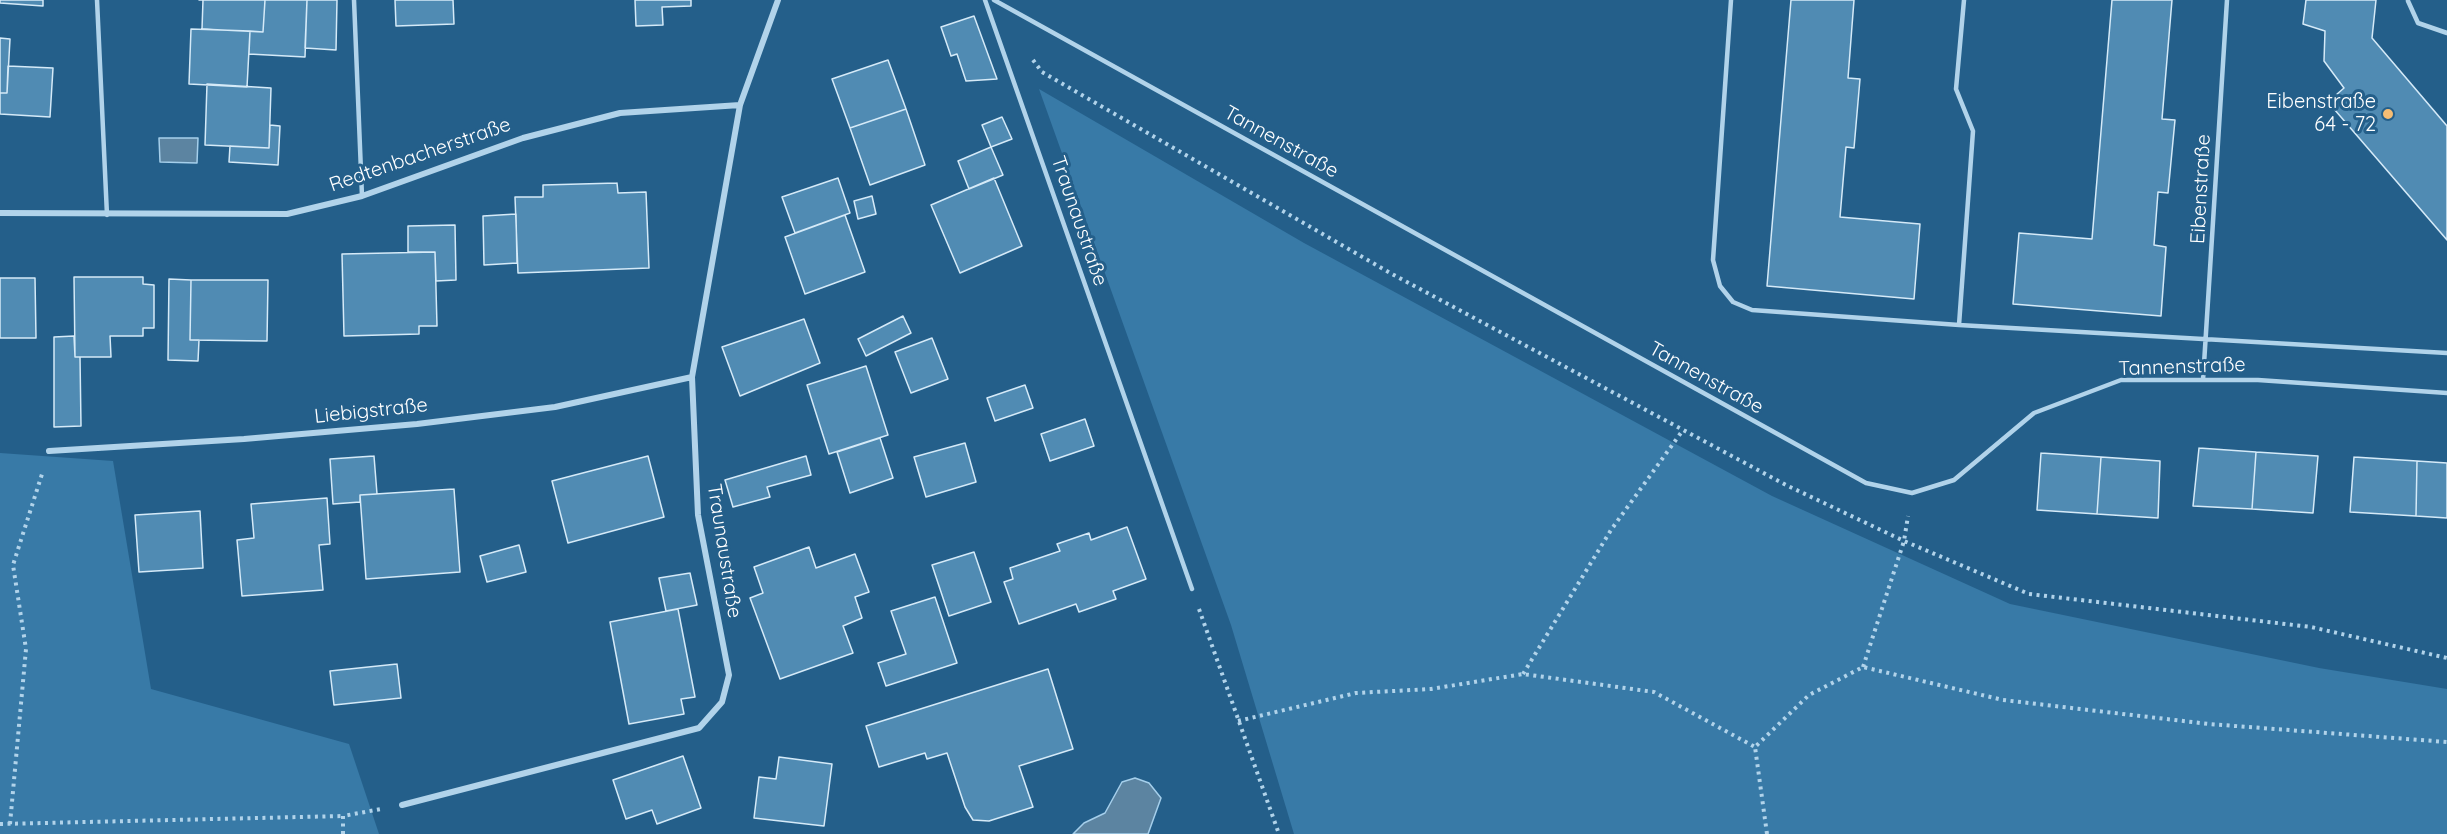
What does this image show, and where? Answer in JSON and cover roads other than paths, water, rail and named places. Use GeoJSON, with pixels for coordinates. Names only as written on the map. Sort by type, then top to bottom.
{"type":"FeatureCollection","features":[{"type":"Feature","properties":{"kind":"street","name":"Traunaustraße"},"geometry":{"type":"LineString","coordinates":[[402,805],[699,728],[722,702],[729,675],[698,515],[692,377],[740,105],[778,0]]}},
{"type":"Feature","properties":{"kind":"street","name":"Redtenbacherstraße"},"geometry":{"type":"LineString","coordinates":[[0,213],[287,214],[362,196],[523,138],[620,112],[740,105]]}},
{"type":"Feature","properties":{"kind":"street","name":"Liebigstraße"},"geometry":{"type":"LineString","coordinates":[[49,451],[244,440],[417,424],[555,407],[692,377]]}},
{"type":"Feature","properties":{"kind":"lane"},"geometry":{"type":"LineString","coordinates":[[97,0],[107,215]]}},
{"type":"Feature","properties":{"kind":"lane"},"geometry":{"type":"LineString","coordinates":[[354,0],[362,196]]}},
{"type":"Feature","properties":{"kind":"lane","name":"Traunaustraße"},"geometry":{"type":"LineString","coordinates":[[985,0],[1192,589]]}},
{"type":"Feature","properties":{"kind":"lane","name":"Tannenstraße"},"geometry":{"type":"LineString","coordinates":[[994,0],[1866,483],[1912,493],[1954,480],[2034,413],[2121,380],[2258,380],[2447,393]]}},
{"type":"Feature","properties":{"kind":"lane"},"geometry":{"type":"LineString","coordinates":[[1731,0],[1713,260],[1720,286],[1733,302],[1752,310],[1959,325],[2447,353]]}},
{"type":"Feature","properties":{"kind":"lane"},"geometry":{"type":"LineString","coordinates":[[1959,325],[1972,131],[1956,89],[1964,0]]}},
{"type":"Feature","properties":{"kind":"lane","name":"Eibenstraße"},"geometry":{"type":"LineString","coordinates":[[2203,380],[2227,0]]}},
{"type":"Feature","properties":{"kind":"lane"},"geometry":{"type":"LineString","coordinates":[[2408,1],[2418,23],[2447,33]]}},
{"type":"Feature","properties":{"kind":"place","name":"Eibenstraße 64 - 72"},"geometry":{"type":"Point","coordinates":[2388,114]}}]}
